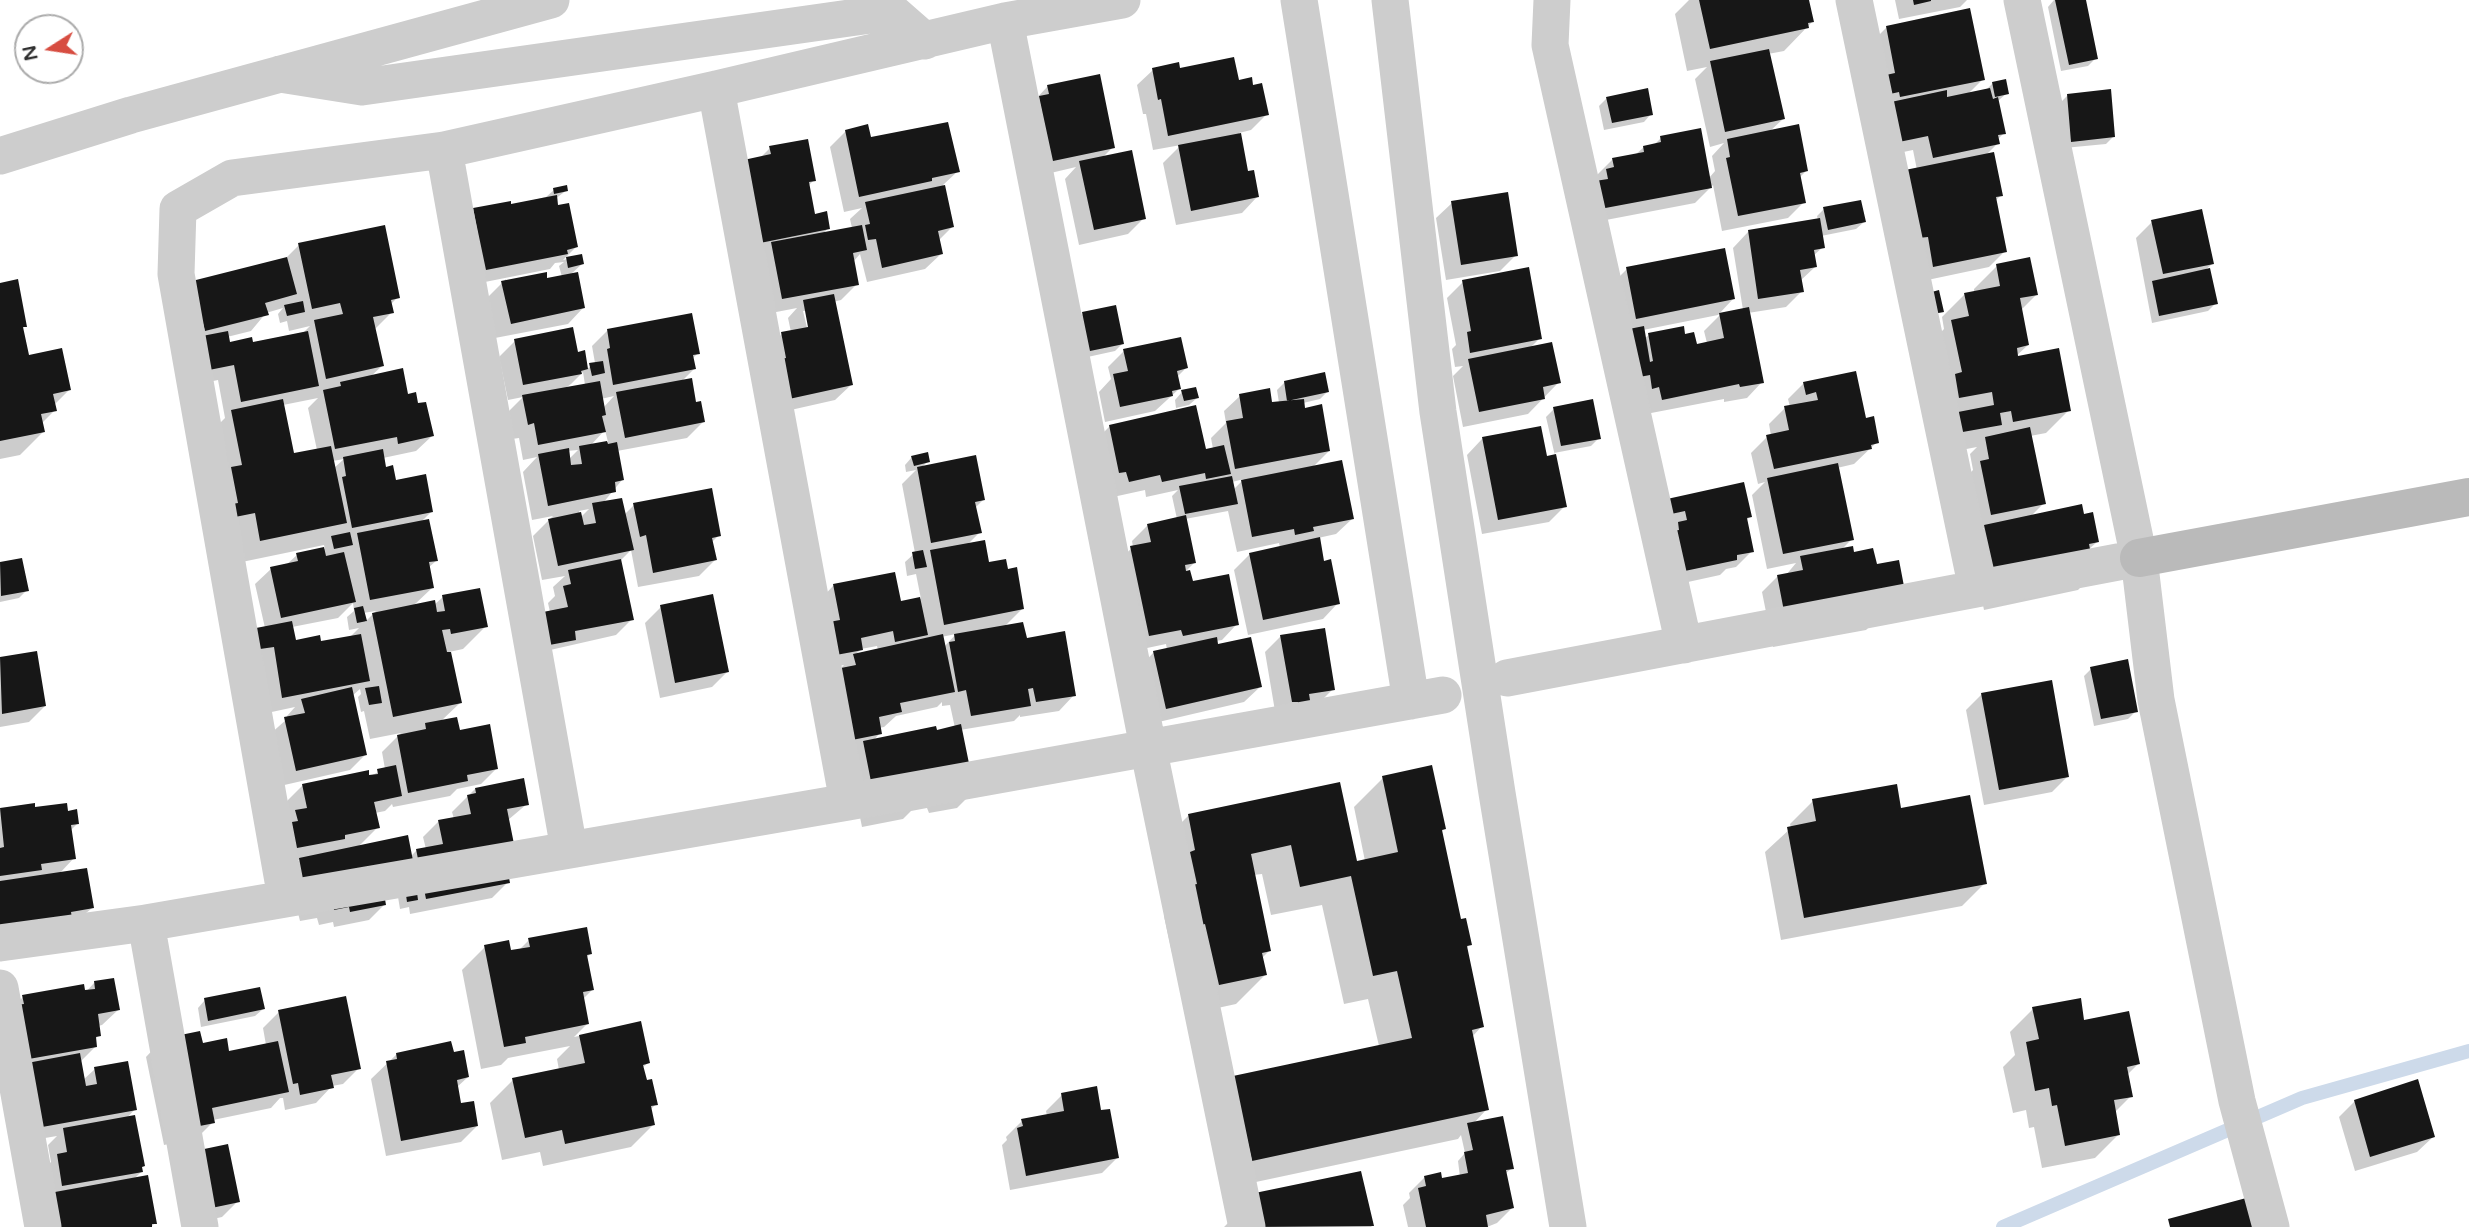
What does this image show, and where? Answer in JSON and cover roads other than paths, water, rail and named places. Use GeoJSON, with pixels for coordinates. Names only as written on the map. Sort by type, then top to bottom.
{"type":"FeatureCollection","features":[{"type":"Feature","properties":{"kind":"street"},"geometry":{"type":"LineString","coordinates":[[0,156],[131,115],[551,0]]}},
{"type":"Feature","properties":{"kind":"street"},"geometry":{"type":"LineString","coordinates":[[286,898],[176,274],[178,209],[232,178],[444,150],[1005,21],[1122,0]]}},
{"type":"Feature","properties":{"kind":"street"},"geometry":{"type":"LineString","coordinates":[[0,943],[146,923],[848,802],[1427,698],[1299,0]]}},
{"type":"Feature","properties":{"kind":"street"},"geometry":{"type":"LineString","coordinates":[[1390,0],[1438,412],[1568,1227]]}},
{"type":"Feature","properties":{"kind":"street"},"geometry":{"type":"LineString","coordinates":[[1552,0],[1550,45],[1684,645]]}},
{"type":"Feature","properties":{"kind":"street"},"geometry":{"type":"LineString","coordinates":[[1854,0],[1977,589]]}},
{"type":"Feature","properties":{"kind":"street"},"geometry":{"type":"LineString","coordinates":[[2022,0],[2139,558],[2156,700],[2237,1101],[2271,1227]]}},
{"type":"Feature","properties":{"kind":"street"},"geometry":{"type":"LineString","coordinates":[[280,74],[362,87],[892,12],[925,41]]}},
{"type":"Feature","properties":{"kind":"street"},"geometry":{"type":"LineString","coordinates":[[1005,21],[1247,1227]]}},
{"type":"Feature","properties":{"kind":"street"},"geometry":{"type":"LineString","coordinates":[[716,89],[848,802]]}},
{"type":"Feature","properties":{"kind":"street"},"geometry":{"type":"LineString","coordinates":[[444,150],[569,849]]}},
{"type":"Feature","properties":{"kind":"street"},"geometry":{"type":"LineString","coordinates":[[1507,678],[2469,497]]}},
{"type":"Feature","properties":{"kind":"street"},"geometry":{"type":"LineString","coordinates":[[146,923],[200,1227]]}},
{"type":"Feature","properties":{"kind":"street"},"geometry":{"type":"LineString","coordinates":[[0,988],[43,1227]]}},
{"type":"Feature","properties":{"kind":"waterway"},"geometry":{"type":"LineString","coordinates":[[2003,1227],[2302,1098],[2469,1051]]}}]}
